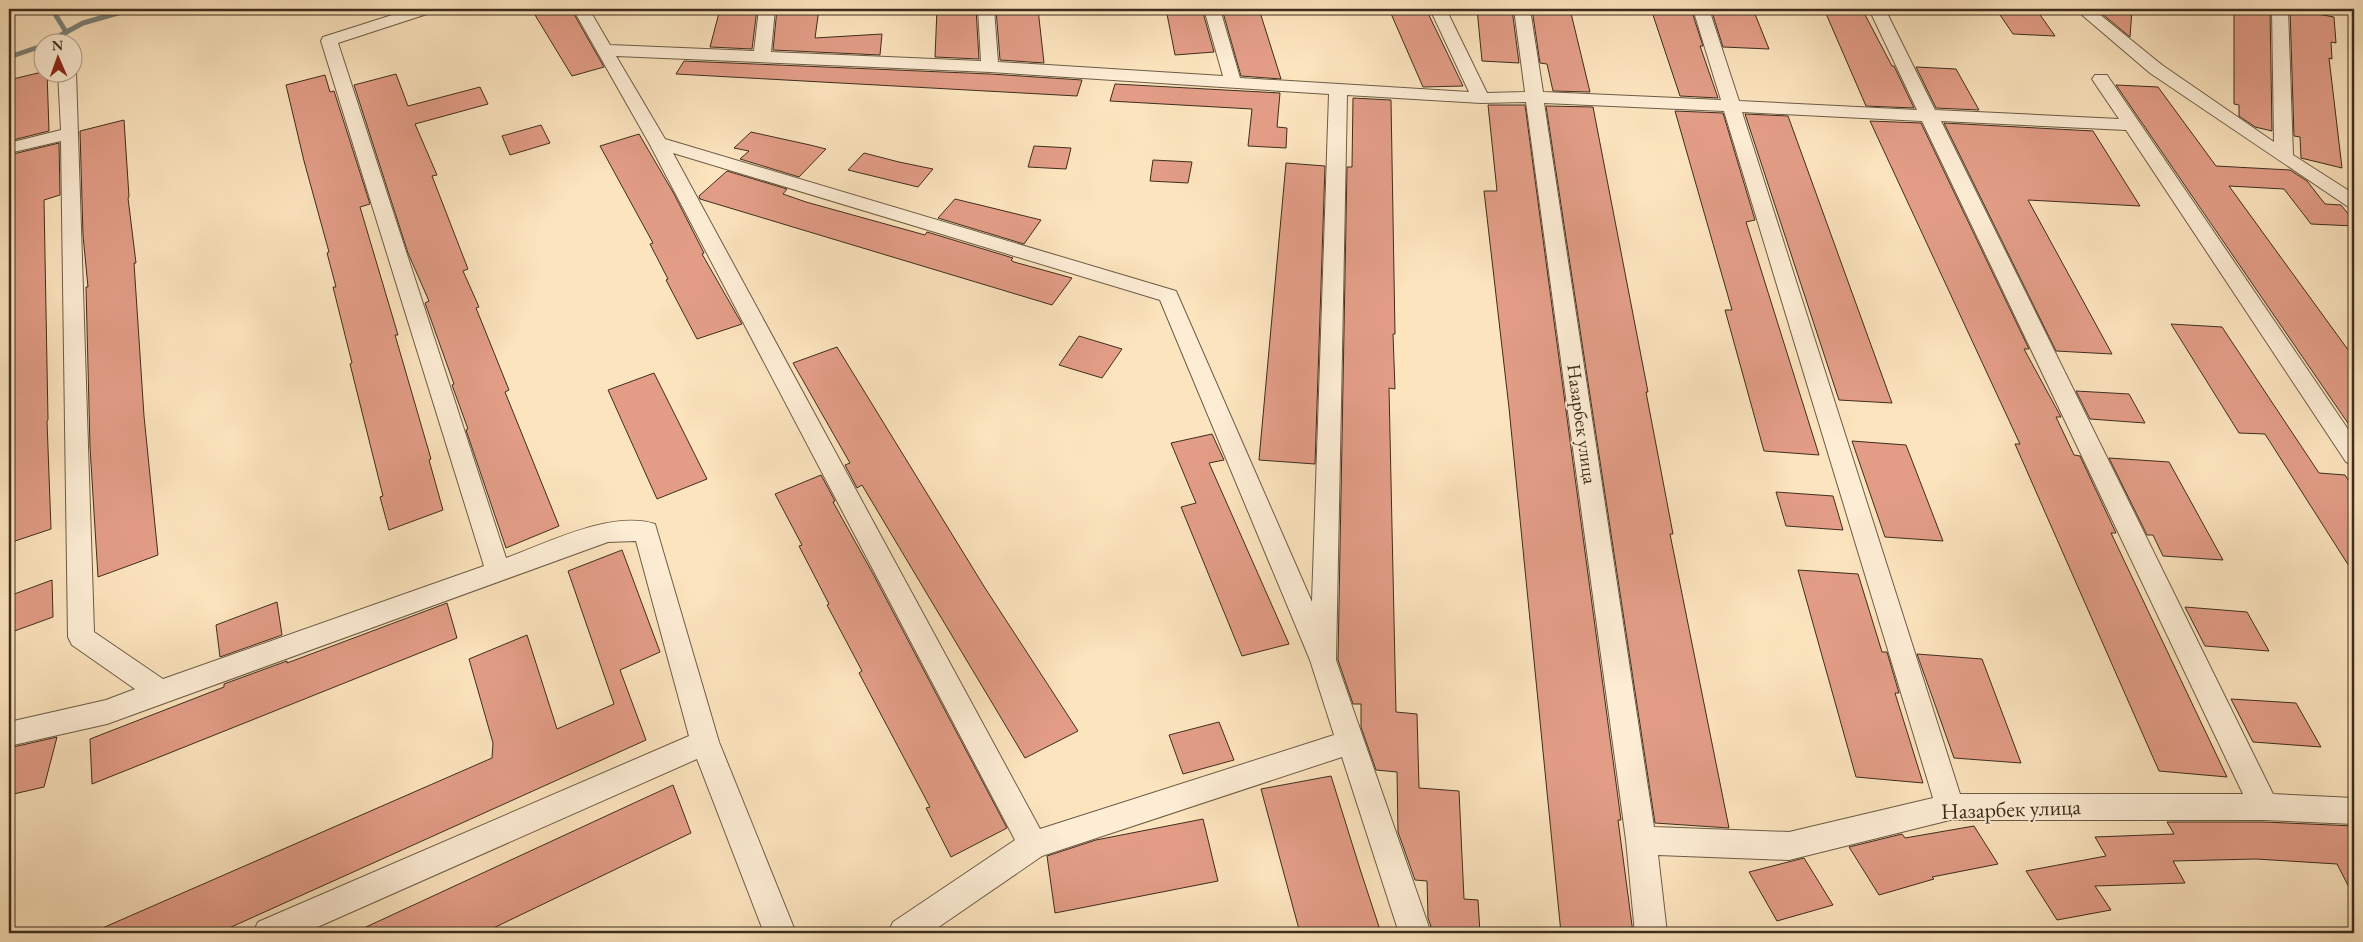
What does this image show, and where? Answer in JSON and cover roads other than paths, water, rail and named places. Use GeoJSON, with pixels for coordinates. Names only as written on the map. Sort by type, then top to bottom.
{"type":"FeatureCollection","features":[{"type":"Feature","properties":{"kind":"street"},"geometry":{"type":"LineString","coordinates":[[427,9],[329,41],[498,571]]}},
{"type":"Feature","properties":{"kind":"street"},"geometry":{"type":"LineString","coordinates":[[582,9],[658,143],[1033,845]]}},
{"type":"Feature","properties":{"kind":"street"},"geometry":{"type":"LineString","coordinates":[[762,56],[767,9]]}},
{"type":"Feature","properties":{"kind":"street"},"geometry":{"type":"LineString","coordinates":[[986,9],[990,67]]}},
{"type":"Feature","properties":{"kind":"street"},"geometry":{"type":"LineString","coordinates":[[1212,9],[1233,82]]}},
{"type":"Feature","properties":{"kind":"street"},"geometry":{"type":"LineString","coordinates":[[1438,9],[1481,98]]}},
{"type":"Feature","properties":{"kind":"street","name":"Назарбек улица"},"geometry":{"type":"LineString","coordinates":[[1522,9],[1641,840],[1651,933]]}},
{"type":"Feature","properties":{"kind":"street"},"geometry":{"type":"LineString","coordinates":[[1700,9],[1950,807]]}},
{"type":"Feature","properties":{"kind":"street"},"geometry":{"type":"LineString","coordinates":[[1877,9],[2264,807]]}},
{"type":"Feature","properties":{"kind":"street"},"geometry":{"type":"LineString","coordinates":[[2083,9],[2156,69],[2284,157],[2354,202]]}},
{"type":"Feature","properties":{"kind":"street"},"geometry":{"type":"LineString","coordinates":[[2280,9],[2284,157]]}},
{"type":"Feature","properties":{"kind":"street"},"geometry":{"type":"LineString","coordinates":[[606,50],[990,67],[1481,98],[1535,97],[2132,125]]}},
{"type":"Feature","properties":{"kind":"street"},"geometry":{"type":"LineString","coordinates":[[2101,79],[2354,456]]}},
{"type":"Feature","properties":{"kind":"street"},"geometry":{"type":"LineString","coordinates":[[67,82],[81,637],[160,692]]}},
{"type":"Feature","properties":{"kind":"street"},"geometry":{"type":"LineString","coordinates":[[1323,660],[1338,88]]}},
{"type":"Feature","properties":{"kind":"street"},"geometry":{"type":"LineString","coordinates":[[9,148],[70,133]]}},
{"type":"Feature","properties":{"kind":"street"},"geometry":{"type":"LineString","coordinates":[[658,143],[1169,296],[1323,660],[1415,933]]}},
{"type":"Feature","properties":{"kind":"street"},"geometry":{"type":"LineString","coordinates":[[9,734],[106,712],[607,532],[646,531],[706,742],[780,933]]}},
{"type":"Feature","properties":{"kind":"street"},"geometry":{"type":"LineString","coordinates":[[269,933],[706,742]]}},
{"type":"Feature","properties":{"kind":"street"},"geometry":{"type":"LineString","coordinates":[[904,933],[1033,845],[1351,742]]}},
{"type":"Feature","properties":{"kind":"street","name":"Назарбек улица"},"geometry":{"type":"LineString","coordinates":[[1641,840],[1790,846],[1950,807],[2264,807],[2354,811]]}},
{"type":"Feature","properties":{"kind":"waterway"},"geometry":{"type":"LineString","coordinates":[[52,9],[66,32]]}},
{"type":"Feature","properties":{"kind":"waterway"},"geometry":{"type":"LineString","coordinates":[[66,32],[83,23],[132,9]]}},
{"type":"Feature","properties":{"kind":"waterway"},"geometry":{"type":"LineString","coordinates":[[9,57],[32,49]]}}]}
